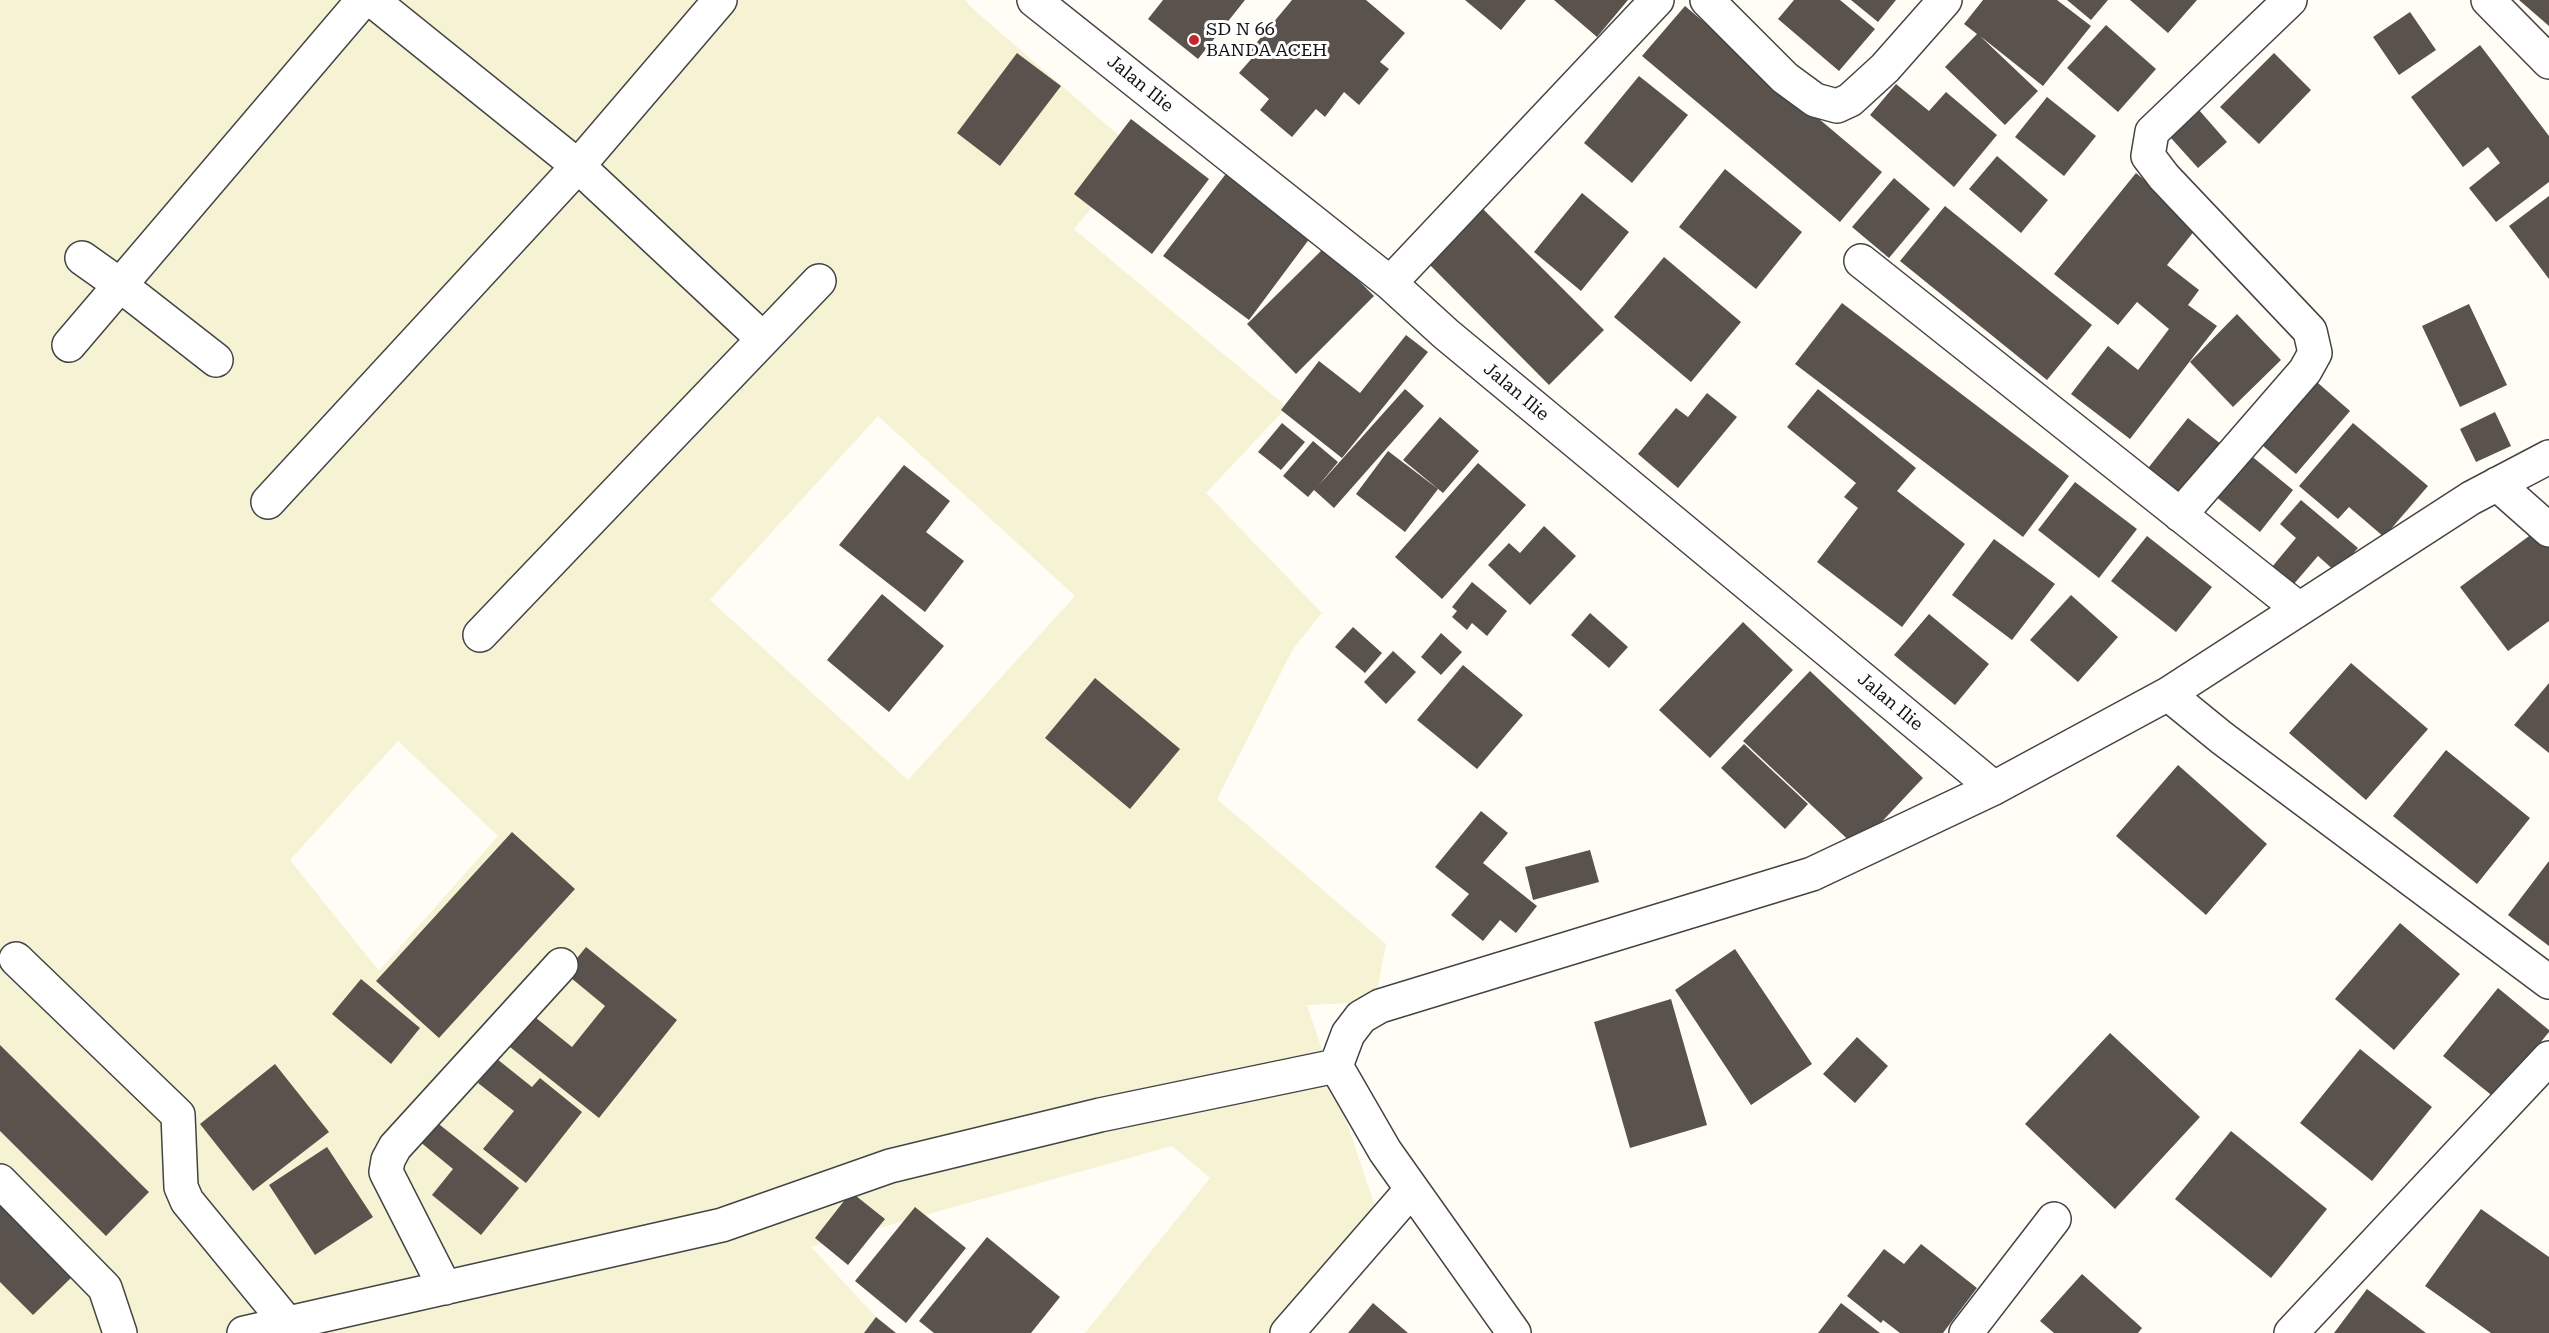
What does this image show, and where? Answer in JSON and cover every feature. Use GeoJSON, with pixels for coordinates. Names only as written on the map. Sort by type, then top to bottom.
{"type":"FeatureCollection","features":[{"type":"Feature","properties":{"kind":"street"},"geometry":{"type":"LineString","coordinates":[[69,345],[363,0]]}},
{"type":"Feature","properties":{"kind":"street"},"geometry":{"type":"LineString","coordinates":[[372,0],[578,166],[763,339]]}},
{"type":"Feature","properties":{"kind":"street"},"geometry":{"type":"LineString","coordinates":[[268,502],[578,166],[720,0]]}},
{"type":"Feature","properties":{"kind":"street","name":"Jalan Ilie"},"geometry":{"type":"LineString","coordinates":[[1034,0],[1390,283],[1446,334],[1994,788]]}},
{"type":"Feature","properties":{"kind":"street"},"geometry":{"type":"LineString","coordinates":[[1390,283],[1657,0]]}},
{"type":"Feature","properties":{"kind":"street"},"geometry":{"type":"LineString","coordinates":[[1707,0],[1785,78],[1815,100],[1837,106],[1850,100],[1885,68],[1945,0]]}},
{"type":"Feature","properties":{"kind":"street"},"geometry":{"type":"LineString","coordinates":[[2488,0],[2549,62]]}},
{"type":"Feature","properties":{"kind":"street"},"geometry":{"type":"LineString","coordinates":[[2180,515],[2305,371],[2315,354],[2310,331],[2164,177],[2148,156],[2152,132],[2275,5]]}},
{"type":"Feature","properties":{"kind":"street"},"geometry":{"type":"LineString","coordinates":[[82,258],[216,360]]}},
{"type":"Feature","properties":{"kind":"street"},"geometry":{"type":"LineString","coordinates":[[1861,261],[2299,609]]}},
{"type":"Feature","properties":{"kind":"street"},"geometry":{"type":"LineString","coordinates":[[480,635],[819,281]]}},
{"type":"Feature","properties":{"kind":"street"},"geometry":{"type":"LineString","coordinates":[[1336,1066],[1354,1025],[1380,1006],[1812,874],[1994,788],[2168,694],[2497,484],[2549,457]]}},
{"type":"Feature","properties":{"kind":"street"},"geometry":{"type":"LineString","coordinates":[[2497,484],[2549,530]]}},
{"type":"Feature","properties":{"kind":"street"},"geometry":{"type":"LineString","coordinates":[[2168,694],[2222,738],[2549,982]]}},
{"type":"Feature","properties":{"kind":"street"},"geometry":{"type":"LineString","coordinates":[[16,959],[178,1115],[181,1188],[187,1201],[287,1323]]}},
{"type":"Feature","properties":{"kind":"street"},"geometry":{"type":"LineString","coordinates":[[445,1288],[386,1172],[388,1160],[395,1147],[561,965]]}},
{"type":"Feature","properties":{"kind":"street"},"geometry":{"type":"LineString","coordinates":[[2291,1333],[2549,1058]]}},
{"type":"Feature","properties":{"kind":"street"},"geometry":{"type":"LineString","coordinates":[[1336,1066],[1385,1151],[1514,1333]]}},
{"type":"Feature","properties":{"kind":"street"},"geometry":{"type":"LineString","coordinates":[[244,1333],[722,1226],[890,1166],[1100,1115],[1336,1066]]}},
{"type":"Feature","properties":{"kind":"street"},"geometry":{"type":"LineString","coordinates":[[0,1181],[105,1288],[120,1333]]}},
{"type":"Feature","properties":{"kind":"street"},"geometry":{"type":"LineString","coordinates":[[1287,1333],[1412,1189]]}},
{"type":"Feature","properties":{"kind":"street"},"geometry":{"type":"LineString","coordinates":[[1966,1333],[2054,1219]]}},
{"type":"Feature","properties":{"kind":"shaded area"},"geometry":{"type":"Polygon","coordinates":[[[0,0],[965,0],[1138,152],[1074,229],[1287,407],[1206,493],[1322,613],[1293,649],[1217,799],[1386,944],[1375,1002],[1307,1005],[1383,1230],[1290,1333],[1085,1333],[1210,1178],[1172,1146],[811,1247],[891,1333],[0,1333],[0,0]],[[878,416],[710,600],[908,780],[1075,596],[878,416]],[[398,741],[290,860],[379,971],[498,836],[398,741]]]}},
{"type":"Feature","properties":{"kind":"building"},"geometry":{"type":"Polygon","coordinates":[[[1163,0],[1245,0],[1198,59],[1148,19],[1163,0]]]}},
{"type":"Feature","properties":{"kind":"building"},"geometry":{"type":"Polygon","coordinates":[[[1292,0],[1366,0],[1405,33],[1380,62],[1389,69],[1359,105],[1344,92],[1325,117],[1316,109],[1292,137],[1260,110],[1269,99],[1239,73],[1253,57],[1248,53],[1292,0]]]}},
{"type":"Feature","properties":{"kind":"building"},"geometry":{"type":"Polygon","coordinates":[[[1465,0],[1526,0],[1501,30],[1465,0]]]}},
{"type":"Feature","properties":{"kind":"building"},"geometry":{"type":"Polygon","coordinates":[[[1554,0],[1628,0],[1597,37],[1554,0]]]}},
{"type":"Feature","properties":{"kind":"building"},"geometry":{"type":"Polygon","coordinates":[[[1794,0],[1840,0],[1875,29],[1839,71],[1778,19],[1794,0]]]}},
{"type":"Feature","properties":{"kind":"building"},"geometry":{"type":"Polygon","coordinates":[[[1851,0],[1896,0],[1878,22],[1851,0]]]}},
{"type":"Feature","properties":{"kind":"building"},"geometry":{"type":"Polygon","coordinates":[[[1983,0],[2057,0],[2091,26],[2043,86],[1980,36],[2038,91],[2005,125],[1945,67],[1977,34],[1964,24],[1983,0]]]}},
{"type":"Feature","properties":{"kind":"building"},"geometry":{"type":"Polygon","coordinates":[[[2067,0],[2108,0],[2091,20],[2067,0]]]}},
{"type":"Feature","properties":{"kind":"building"},"geometry":{"type":"Polygon","coordinates":[[[2130,0],[2197,0],[2168,33],[2130,0]]]}},
{"type":"Feature","properties":{"kind":"building"},"geometry":{"type":"Polygon","coordinates":[[[2519,0],[2549,0],[2549,26],[2519,0]]]}},
{"type":"Feature","properties":{"kind":"building"},"geometry":{"type":"Polygon","coordinates":[[[1685,6],[1882,172],[1840,222],[1642,56],[1685,6]]]}},
{"type":"Feature","properties":{"kind":"building"},"geometry":{"type":"Polygon","coordinates":[[[2410,12],[2436,50],[2399,75],[2373,37],[2410,12]]]}},
{"type":"Feature","properties":{"kind":"building"},"geometry":{"type":"Polygon","coordinates":[[[2106,25],[2156,69],[2118,112],[2067,68],[2106,25]]]}},
{"type":"Feature","properties":{"kind":"building"},"geometry":{"type":"Polygon","coordinates":[[[2480,45],[2549,136],[2549,182],[2496,222],[2469,188],[2500,163],[2488,147],[2463,167],[2411,97],[2480,45]]]}},
{"type":"Feature","properties":{"kind":"building"},"geometry":{"type":"Polygon","coordinates":[[[1017,53],[1061,86],[1000,166],[957,133],[1017,53]]]}},
{"type":"Feature","properties":{"kind":"building"},"geometry":{"type":"Polygon","coordinates":[[[2274,53],[2311,90],[2259,144],[2220,107],[2274,53]]]}},
{"type":"Feature","properties":{"kind":"building"},"geometry":{"type":"Polygon","coordinates":[[[1639,76],[1688,115],[1632,183],[1584,143],[1639,76]]]}},
{"type":"Feature","properties":{"kind":"building"},"geometry":{"type":"Polygon","coordinates":[[[1896,84],[1929,111],[1946,92],[1997,135],[1954,187],[1870,115],[1896,84]]]}},
{"type":"Feature","properties":{"kind":"building"},"geometry":{"type":"Polygon","coordinates":[[[2047,97],[2096,136],[2064,176],[2015,137],[2047,97]]]}},
{"type":"Feature","properties":{"kind":"building"},"geometry":{"type":"Polygon","coordinates":[[[2192,102],[2227,142],[2198,168],[2162,128],[2192,102]]]}},
{"type":"Feature","properties":{"kind":"building"},"geometry":{"type":"Polygon","coordinates":[[[1131,119],[1209,179],[1152,254],[1074,194],[1131,119]]]}},
{"type":"Feature","properties":{"kind":"building"},"geometry":{"type":"Polygon","coordinates":[[[1997,156],[2048,200],[2021,233],[1969,189],[1997,156]]]}},
{"type":"Feature","properties":{"kind":"building"},"geometry":{"type":"Polygon","coordinates":[[[1725,169],[1802,232],[1756,289],[1679,227],[1725,169]]]}},
{"type":"Feature","properties":{"kind":"building"},"geometry":{"type":"Polygon","coordinates":[[[1228,171],[1313,234],[1249,320],[1163,256],[1228,171]]]}},
{"type":"Feature","properties":{"kind":"building"},"geometry":{"type":"Polygon","coordinates":[[[2136,173],[2199,225],[2167,265],[2199,290],[2188,305],[2217,326],[2130,439],[2071,394],[2108,346],[2138,370],[2169,329],[2137,302],[2118,325],[2054,274],[2136,173]]]}},
{"type":"Feature","properties":{"kind":"building"},"geometry":{"type":"Polygon","coordinates":[[[1894,178],[1930,209],[1889,258],[1852,227],[1894,178]]]}},
{"type":"Feature","properties":{"kind":"building"},"geometry":{"type":"Polygon","coordinates":[[[1582,193],[1629,232],[1581,291],[1534,252],[1582,193]]]}},
{"type":"Feature","properties":{"kind":"building"},"geometry":{"type":"Polygon","coordinates":[[[2549,196],[2549,279],[2509,226],[2549,196]]]}},
{"type":"Feature","properties":{"kind":"building"},"geometry":{"type":"Polygon","coordinates":[[[1945,206],[2092,325],[2047,380],[1900,261],[1945,206]]]}},
{"type":"Feature","properties":{"kind":"building"},"geometry":{"type":"Polygon","coordinates":[[[1483,209],[1604,330],[1549,385],[1428,263],[1483,209]]]}},
{"type":"Feature","properties":{"kind":"building"},"geometry":{"type":"Polygon","coordinates":[[[1325,247],[1374,296],[1296,374],[1247,324],[1325,247]]]}},
{"type":"Feature","properties":{"kind":"building"},"geometry":{"type":"Polygon","coordinates":[[[1664,257],[1741,322],[1691,382],[1614,317],[1664,257]]]}},
{"type":"Feature","properties":{"kind":"building"},"geometry":{"type":"Polygon","coordinates":[[[1842,303],[2069,476],[2023,537],[1795,364],[1842,303]]]}},
{"type":"Feature","properties":{"kind":"building"},"geometry":{"type":"Polygon","coordinates":[[[2469,304],[2507,385],[2460,407],[2422,326],[2469,304]]]}},
{"type":"Feature","properties":{"kind":"building"},"geometry":{"type":"Polygon","coordinates":[[[2237,314],[2281,360],[2233,407],[2190,362],[2237,314]]]}},
{"type":"Feature","properties":{"kind":"building"},"geometry":{"type":"Polygon","coordinates":[[[1406,335],[1428,352],[1342,458],[1281,410],[1319,361],[1360,393],[1406,335]]]}},
{"type":"Feature","properties":{"kind":"building"},"geometry":{"type":"Polygon","coordinates":[[[2310,376],[2350,411],[2296,474],[2256,440],[2310,376]]]}},
{"type":"Feature","properties":{"kind":"building"},"geometry":{"type":"Polygon","coordinates":[[[1405,389],[1424,406],[1334,508],[1314,490],[1308,497],[1283,476],[1313,441],[1338,462],[1318,486],[1405,389]]]}},
{"type":"Feature","properties":{"kind":"building"},"geometry":{"type":"Polygon","coordinates":[[[1818,389],[1916,468],[1897,491],[1965,544],[1902,627],[1817,562],[1858,508],[1844,497],[1856,483],[1787,427],[1818,389]]]}},
{"type":"Feature","properties":{"kind":"building"},"geometry":{"type":"Polygon","coordinates":[[[1707,393],[1737,417],[1678,488],[1638,454],[1676,408],[1688,417],[1707,393]]]}},
{"type":"Feature","properties":{"kind":"building"},"geometry":{"type":"Polygon","coordinates":[[[2495,412],[2511,446],[2476,462],[2460,429],[2495,412]]]}},
{"type":"Feature","properties":{"kind":"building"},"geometry":{"type":"Polygon","coordinates":[[[1440,417],[1479,451],[1443,493],[1403,460],[1440,417]]]}},
{"type":"Feature","properties":{"kind":"building"},"geometry":{"type":"Polygon","coordinates":[[[2188,418],[2221,444],[2177,499],[2145,472],[2188,418]]]}},
{"type":"Feature","properties":{"kind":"building"},"geometry":{"type":"Polygon","coordinates":[[[1282,423],[1305,442],[1281,470],[1258,452],[1282,423]]]}},
{"type":"Feature","properties":{"kind":"building"},"geometry":{"type":"Polygon","coordinates":[[[2353,423],[2428,486],[2384,537],[2349,507],[2338,519],[2299,486],[2353,423]]]}},
{"type":"Feature","properties":{"kind":"building"},"geometry":{"type":"Polygon","coordinates":[[[1388,451],[1438,489],[1405,532],[1356,494],[1388,451]]]}},
{"type":"Feature","properties":{"kind":"building"},"geometry":{"type":"Polygon","coordinates":[[[2249,454],[2293,490],[2260,532],[2215,496],[2249,454]]]}},
{"type":"Feature","properties":{"kind":"building"},"geometry":{"type":"Polygon","coordinates":[[[1478,463],[1526,505],[1442,599],[1395,557],[1478,463]]]}},
{"type":"Feature","properties":{"kind":"building"},"geometry":{"type":"Polygon","coordinates":[[[904,465],[950,501],[926,532],[964,561],[925,612],[839,545],[904,465]]]}},
{"type":"Feature","properties":{"kind":"building"},"geometry":{"type":"Polygon","coordinates":[[[2075,482],[2137,529],[2099,578],[2038,530],[2075,482]]]}},
{"type":"Feature","properties":{"kind":"building"},"geometry":{"type":"Polygon","coordinates":[[[2301,500],[2358,548],[2336,572],[2318,556],[2293,585],[2272,567],[2296,538],[2280,524],[2301,500]]]}},
{"type":"Feature","properties":{"kind":"building"},"geometry":{"type":"Polygon","coordinates":[[[1544,526],[1576,556],[1530,605],[1488,565],[1509,543],[1520,553],[1544,526]]]}},
{"type":"Feature","properties":{"kind":"building"},"geometry":{"type":"Polygon","coordinates":[[[2540,528],[2549,541],[2549,621],[2508,651],[2460,587],[2540,528]]]}},
{"type":"Feature","properties":{"kind":"building"},"geometry":{"type":"Polygon","coordinates":[[[2147,536],[2212,587],[2176,632],[2111,581],[2147,536]]]}},
{"type":"Feature","properties":{"kind":"building"},"geometry":{"type":"Polygon","coordinates":[[[1994,539],[2055,584],[2012,640],[1952,595],[1994,539]]]}},
{"type":"Feature","properties":{"kind":"building"},"geometry":{"type":"Polygon","coordinates":[[[1472,582],[1507,611],[1487,636],[1472,623],[1467,630],[1452,617],[1457,611],[1452,607],[1472,582]]]}},
{"type":"Feature","properties":{"kind":"building"},"geometry":{"type":"Polygon","coordinates":[[[882,594],[944,646],[889,712],[827,660],[882,594]]]}},
{"type":"Feature","properties":{"kind":"building"},"geometry":{"type":"Polygon","coordinates":[[[2071,595],[2118,637],[2078,682],[2030,640],[2071,595]]]}},
{"type":"Feature","properties":{"kind":"building"},"geometry":{"type":"Polygon","coordinates":[[[1590,613],[1628,647],[1609,668],[1571,635],[1590,613]]]}},
{"type":"Feature","properties":{"kind":"building"},"geometry":{"type":"Polygon","coordinates":[[[1929,614],[1989,664],[1955,705],[1894,655],[1929,614]]]}},
{"type":"Feature","properties":{"kind":"building"},"geometry":{"type":"Polygon","coordinates":[[[1743,622],[1793,670],[1710,758],[1659,710],[1743,622]]]}},
{"type":"Feature","properties":{"kind":"building"},"geometry":{"type":"Polygon","coordinates":[[[1353,627],[1382,653],[1365,673],[1335,647],[1353,627]]]}},
{"type":"Feature","properties":{"kind":"building"},"geometry":{"type":"Polygon","coordinates":[[[1441,633],[1462,652],[1441,675],[1421,657],[1441,633]]]}},
{"type":"Feature","properties":{"kind":"building"},"geometry":{"type":"Polygon","coordinates":[[[1393,651],[1416,672],[1386,704],[1364,682],[1393,651]]]}},
{"type":"Feature","properties":{"kind":"building"},"geometry":{"type":"Polygon","coordinates":[[[2351,663],[2428,729],[2366,800],[2289,733],[2351,663]]]}},
{"type":"Feature","properties":{"kind":"building"},"geometry":{"type":"Polygon","coordinates":[[[1463,665],[1523,715],[1477,769],[1417,720],[1463,665]]]}},
{"type":"Feature","properties":{"kind":"building"},"geometry":{"type":"Polygon","coordinates":[[[1810,671],[1923,778],[1857,848],[1743,741],[1810,671]]]}},
{"type":"Feature","properties":{"kind":"building"},"geometry":{"type":"Polygon","coordinates":[[[1095,678],[1180,749],[1130,809],[1045,738],[1095,678]]]}},
{"type":"Feature","properties":{"kind":"building"},"geometry":{"type":"Polygon","coordinates":[[[2549,683],[2549,753],[2514,725],[2549,683]]]}},
{"type":"Feature","properties":{"kind":"building"},"geometry":{"type":"Polygon","coordinates":[[[1744,744],[1808,804],[1785,829],[1721,768],[1744,744]]]}},
{"type":"Feature","properties":{"kind":"building"},"geometry":{"type":"Polygon","coordinates":[[[2446,750],[2530,818],[2477,884],[2393,816],[2446,750]]]}},
{"type":"Feature","properties":{"kind":"building"},"geometry":{"type":"Polygon","coordinates":[[[2178,765],[2267,844],[2206,915],[2116,836],[2178,765]]]}},
{"type":"Feature","properties":{"kind":"building"},"geometry":{"type":"Polygon","coordinates":[[[1481,811],[1508,833],[1483,863],[1537,906],[1516,933],[1500,920],[1483,941],[1451,915],[1469,894],[1435,867],[1481,811]]]}},
{"type":"Feature","properties":{"kind":"building"},"geometry":{"type":"Polygon","coordinates":[[[512,832],[575,889],[439,1038],[376,981],[512,832]]]}},
{"type":"Feature","properties":{"kind":"building"},"geometry":{"type":"Polygon","coordinates":[[[1590,850],[1599,882],[1533,900],[1525,867],[1590,850]]]}},
{"type":"Feature","properties":{"kind":"building"},"geometry":{"type":"Polygon","coordinates":[[[2549,861],[2549,946],[2508,915],[2549,861]]]}},
{"type":"Feature","properties":{"kind":"building"},"geometry":{"type":"Polygon","coordinates":[[[2400,923],[2460,974],[2394,1050],[2335,999],[2400,923]]]}},
{"type":"Feature","properties":{"kind":"building"},"geometry":{"type":"Polygon","coordinates":[[[586,947],[677,1020],[599,1118],[505,1043],[530,1013],[572,1047],[605,1006],[565,973],[586,947]]]}},
{"type":"Feature","properties":{"kind":"building"},"geometry":{"type":"Polygon","coordinates":[[[1735,949],[1812,1064],[1751,1105],[1675,990],[1735,949]]]}},
{"type":"Feature","properties":{"kind":"building"},"geometry":{"type":"Polygon","coordinates":[[[361,979],[420,1028],[391,1064],[332,1014],[361,979]]]}},
{"type":"Feature","properties":{"kind":"building"},"geometry":{"type":"Polygon","coordinates":[[[2498,988],[2549,1032],[2495,1098],[2443,1056],[2498,988]]]}},
{"type":"Feature","properties":{"kind":"building"},"geometry":{"type":"Polygon","coordinates":[[[1671,999],[1707,1125],[1630,1148],[1594,1022],[1671,999]]]}},
{"type":"Feature","properties":{"kind":"building"},"geometry":{"type":"Polygon","coordinates":[[[2110,1033],[2200,1117],[2115,1209],[2025,1124],[2110,1033]]]}},
{"type":"Feature","properties":{"kind":"building"},"geometry":{"type":"Polygon","coordinates":[[[1857,1037],[1888,1066],[1855,1103],[1823,1074],[1857,1037]]]}},
{"type":"Feature","properties":{"kind":"building"},"geometry":{"type":"Polygon","coordinates":[[[0,1045],[149,1192],[106,1236],[0,1131],[0,1045]]]}},
{"type":"Feature","properties":{"kind":"building"},"geometry":{"type":"Polygon","coordinates":[[[2360,1049],[2432,1107],[2372,1181],[2300,1123],[2360,1049]]]}},
{"type":"Feature","properties":{"kind":"building"},"geometry":{"type":"Polygon","coordinates":[[[497,1059],[532,1087],[540,1078],[582,1112],[526,1183],[483,1149],[514,1111],[478,1083],[497,1059]]]}},
{"type":"Feature","properties":{"kind":"building"},"geometry":{"type":"Polygon","coordinates":[[[275,1064],[329,1132],[253,1191],[200,1124],[275,1064]]]}},
{"type":"Feature","properties":{"kind":"building"},"geometry":{"type":"Polygon","coordinates":[[[435,1121],[519,1188],[481,1235],[432,1195],[453,1169],[419,1141],[435,1121]]]}},
{"type":"Feature","properties":{"kind":"building"},"geometry":{"type":"Polygon","coordinates":[[[2231,1131],[2327,1209],[2271,1278],[2175,1199],[2231,1131]]]}},
{"type":"Feature","properties":{"kind":"building"},"geometry":{"type":"Polygon","coordinates":[[[327,1147],[373,1217],[315,1255],[269,1185],[327,1147]]]}},
{"type":"Feature","properties":{"kind":"building"},"geometry":{"type":"Polygon","coordinates":[[[851,1192],[885,1219],[848,1265],[815,1238],[851,1192]]]}},
{"type":"Feature","properties":{"kind":"building"},"geometry":{"type":"Polygon","coordinates":[[[0,1200],[73,1276],[33,1315],[0,1282],[0,1200]]]}},
{"type":"Feature","properties":{"kind":"building"},"geometry":{"type":"Polygon","coordinates":[[[915,1207],[966,1248],[906,1323],[855,1281],[915,1207]]]}},
{"type":"Feature","properties":{"kind":"building"},"geometry":{"type":"Polygon","coordinates":[[[2481,1209],[2549,1257],[2549,1333],[2491,1333],[2425,1286],[2481,1209]]]}},
{"type":"Feature","properties":{"kind":"building"},"geometry":{"type":"Polygon","coordinates":[[[987,1237],[1060,1297],[1031,1333],[934,1333],[919,1321],[987,1237]]]}},
{"type":"Feature","properties":{"kind":"building"},"geometry":{"type":"Polygon","coordinates":[[[1921,1244],[1977,1288],[1943,1333],[1900,1333],[1883,1320],[1881,1323],[1847,1296],[1884,1249],[1904,1264],[1921,1244]]]}},
{"type":"Feature","properties":{"kind":"building"},"geometry":{"type":"Polygon","coordinates":[[[2082,1274],[2142,1328],[2138,1333],[2054,1333],[2040,1321],[2082,1274]]]}},
{"type":"Feature","properties":{"kind":"building"},"geometry":{"type":"Polygon","coordinates":[[[2367,1289],[2426,1333],[2334,1333],[2367,1289]]]}},
{"type":"Feature","properties":{"kind":"building"},"geometry":{"type":"Polygon","coordinates":[[[1373,1303],[1408,1333],[1348,1333],[1373,1303]]]}},
{"type":"Feature","properties":{"kind":"building"},"geometry":{"type":"Polygon","coordinates":[[[1841,1303],[1880,1333],[1818,1333],[1841,1303]]]}},
{"type":"Feature","properties":{"kind":"building"},"geometry":{"type":"Polygon","coordinates":[[[876,1317],[896,1333],[864,1333],[876,1317]]]}},
{"type":"Feature","properties":{"kind":"place","name":"SD N 66 BANDA ACEH"},"geometry":{"type":"Point","coordinates":[1194,40]}}]}
